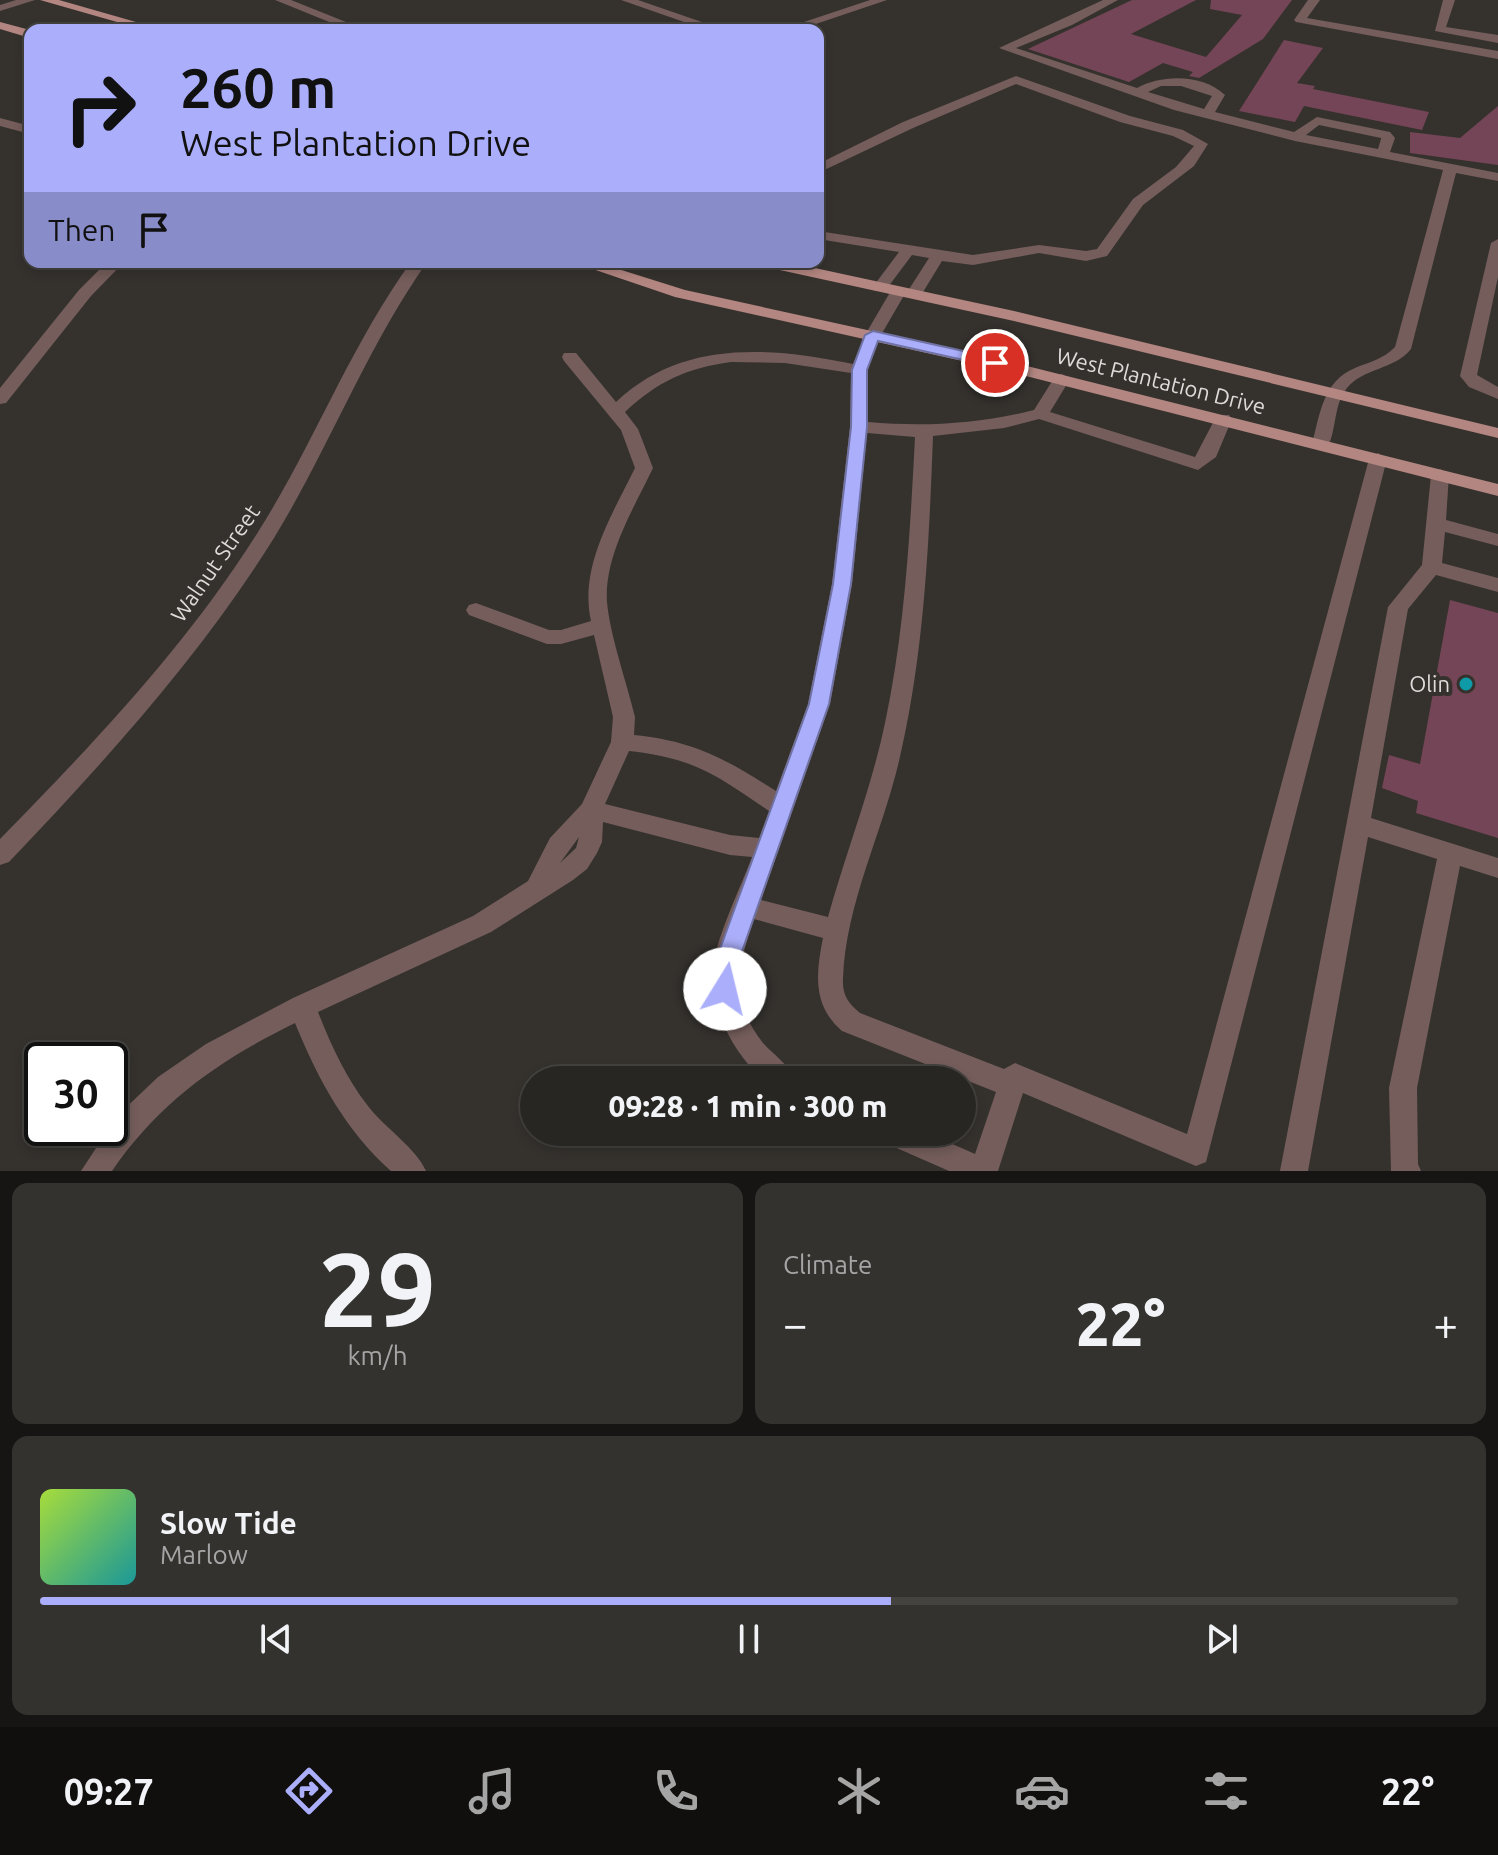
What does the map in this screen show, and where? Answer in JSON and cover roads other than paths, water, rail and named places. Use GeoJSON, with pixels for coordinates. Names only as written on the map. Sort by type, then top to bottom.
{"type":"FeatureCollection","features":[{"type":"Feature","properties":{"kind":"main road"},"geometry":{"type":"LineString","coordinates":[[46,0],[136,24]]}},
{"type":"Feature","properties":{"kind":"main road"},"geometry":{"type":"LineString","coordinates":[[0,25],[24,32]]}},
{"type":"Feature","properties":{"kind":"main road","name":"West Plantation Drive"},"geometry":{"type":"LineString","coordinates":[[599,268],[681,294],[1062,379],[1498,490]]}},
{"type":"Feature","properties":{"kind":"main road","name":"West Plantation Drive"},"geometry":{"type":"LineString","coordinates":[[793,268],[1498,433]]}},
{"type":"Feature","properties":{"kind":"street"},"geometry":{"type":"LineString","coordinates":[[0,8],[29,0]]}},
{"type":"Feature","properties":{"kind":"street"},"geometry":{"type":"LineString","coordinates":[[281,0],[344,24]]}},
{"type":"Feature","properties":{"kind":"street"},"geometry":{"type":"LineString","coordinates":[[627,0],[701,24]]}},
{"type":"Feature","properties":{"kind":"street"},"geometry":{"type":"LineString","coordinates":[[805,24],[881,0]]}},
{"type":"Feature","properties":{"kind":"street"},"geometry":{"type":"LineString","coordinates":[[1112,0],[1068,23],[1005,48],[1136,94],[1207,114],[1382,156],[1498,177]]}},
{"type":"Feature","properties":{"kind":"street"},"geometry":{"type":"LineString","coordinates":[[1314,0],[1300,20],[1498,55]]}},
{"type":"Feature","properties":{"kind":"street"},"geometry":{"type":"LineString","coordinates":[[1449,0],[1439,29],[1498,39]]}},
{"type":"Feature","properties":{"kind":"street"},"geometry":{"type":"LineString","coordinates":[[824,166],[908,125],[1016,80],[1125,119],[1178,133],[1201,144],[1185,169],[1137,203],[1102,253],[1086,256],[1039,249],[973,260],[824,236]]}},
{"type":"Feature","properties":{"kind":"street"},"geometry":{"type":"LineString","coordinates":[[1136,94],[1161,80],[1214,92],[1219,95],[1207,114]]}},
{"type":"Feature","properties":{"kind":"street"},"geometry":{"type":"LineString","coordinates":[[1295,137],[1317,121],[1329,121],[1385,135],[1388,138],[1382,156]]}},
{"type":"Feature","properties":{"kind":"street"},"geometry":{"type":"LineString","coordinates":[[0,122],[24,128]]}},
{"type":"Feature","properties":{"kind":"street"},"geometry":{"type":"LineString","coordinates":[[1321,444],[1335,394],[1349,378],[1394,358],[1403,349],[1450,169]]}},
{"type":"Feature","properties":{"kind":"street"},"geometry":{"type":"LineString","coordinates":[[1498,243],[1468,376],[1475,383],[1498,394]]}},
{"type":"Feature","properties":{"kind":"street"},"geometry":{"type":"LineString","coordinates":[[766,1066],[755,1056],[734,1018],[725,989],[727,960],[819,704],[842,584],[859,427],[859,370],[873,335],[897,291],[909,249]]}},
{"type":"Feature","properties":{"kind":"street"},"geometry":{"type":"LineString","coordinates":[[897,291],[938,256]]}},
{"type":"Feature","properties":{"kind":"street"},"geometry":{"type":"LineString","coordinates":[[0,399],[85,293],[110,268]]}},
{"type":"Feature","properties":{"kind":"street","name":"Walnut Street"},"geometry":{"type":"LineString","coordinates":[[0,855],[136,711],[264,537],[297,481],[368,337],[415,268]]}},
{"type":"Feature","properties":{"kind":"street"},"geometry":{"type":"LineString","coordinates":[[95,1171],[119,1136],[162,1088],[302,1006],[484,923],[538,887],[564,876],[590,846],[591,810],[622,742],[624,717],[597,601],[603,562],[614,530],[644,468],[629,429],[570,357]]}},
{"type":"Feature","properties":{"kind":"street"},"geometry":{"type":"LineString","coordinates":[[616,411],[643,386],[663,373],[698,363],[741,357],[783,358],[859,370]]}},
{"type":"Feature","properties":{"kind":"street"},"geometry":{"type":"LineString","coordinates":[[1040,414],[1062,379]]}},
{"type":"Feature","properties":{"kind":"street"},"geometry":{"type":"LineString","coordinates":[[859,427],[924,432],[1004,423],[1040,414],[1198,464],[1207,457],[1223,419]]}},
{"type":"Feature","properties":{"kind":"street"},"geometry":{"type":"LineString","coordinates":[[924,432],[920,540],[909,652],[887,764],[838,931],[830,974],[831,1000],[839,1013],[851,1022],[1012,1085]]}},
{"type":"Feature","properties":{"kind":"street"},"geometry":{"type":"LineString","coordinates":[[925,1146],[983,1171],[1015,1076],[1196,1152],[1378,459]]}},
{"type":"Feature","properties":{"kind":"street"},"geometry":{"type":"LineString","coordinates":[[1294,1171],[1398,607],[1432,567],[1440,475]]}},
{"type":"Feature","properties":{"kind":"street"},"geometry":{"type":"LineString","coordinates":[[1436,524],[1498,540]]}},
{"type":"Feature","properties":{"kind":"street"},"geometry":{"type":"LineString","coordinates":[[1432,567],[1498,585]]}},
{"type":"Feature","properties":{"kind":"street"},"geometry":{"type":"LineString","coordinates":[[476,610],[547,637],[561,637],[602,625]]}},
{"type":"Feature","properties":{"kind":"street"},"geometry":{"type":"LineString","coordinates":[[622,742],[669,747],[718,765],[783,808]]}},
{"type":"Feature","properties":{"kind":"street"},"geometry":{"type":"LineString","coordinates":[[591,810],[730,845],[768,848]]}},
{"type":"Feature","properties":{"kind":"street"},"geometry":{"type":"LineString","coordinates":[[1358,824],[1498,868]]}},
{"type":"Feature","properties":{"kind":"street"},"geometry":{"type":"LineString","coordinates":[[1407,1171],[1404,1168],[1403,1088],[1450,853]]}},
{"type":"Feature","properties":{"kind":"street"},"geometry":{"type":"LineString","coordinates":[[747,907],[838,931]]}},
{"type":"Feature","properties":{"kind":"street"},"geometry":{"type":"LineString","coordinates":[[302,1006],[323,1060],[351,1108],[378,1142],[412,1171]]}},
{"type":"Feature","properties":{"kind":"place","name":"Olin"},"geometry":{"type":"Point","coordinates":[1466,684]}}]}
